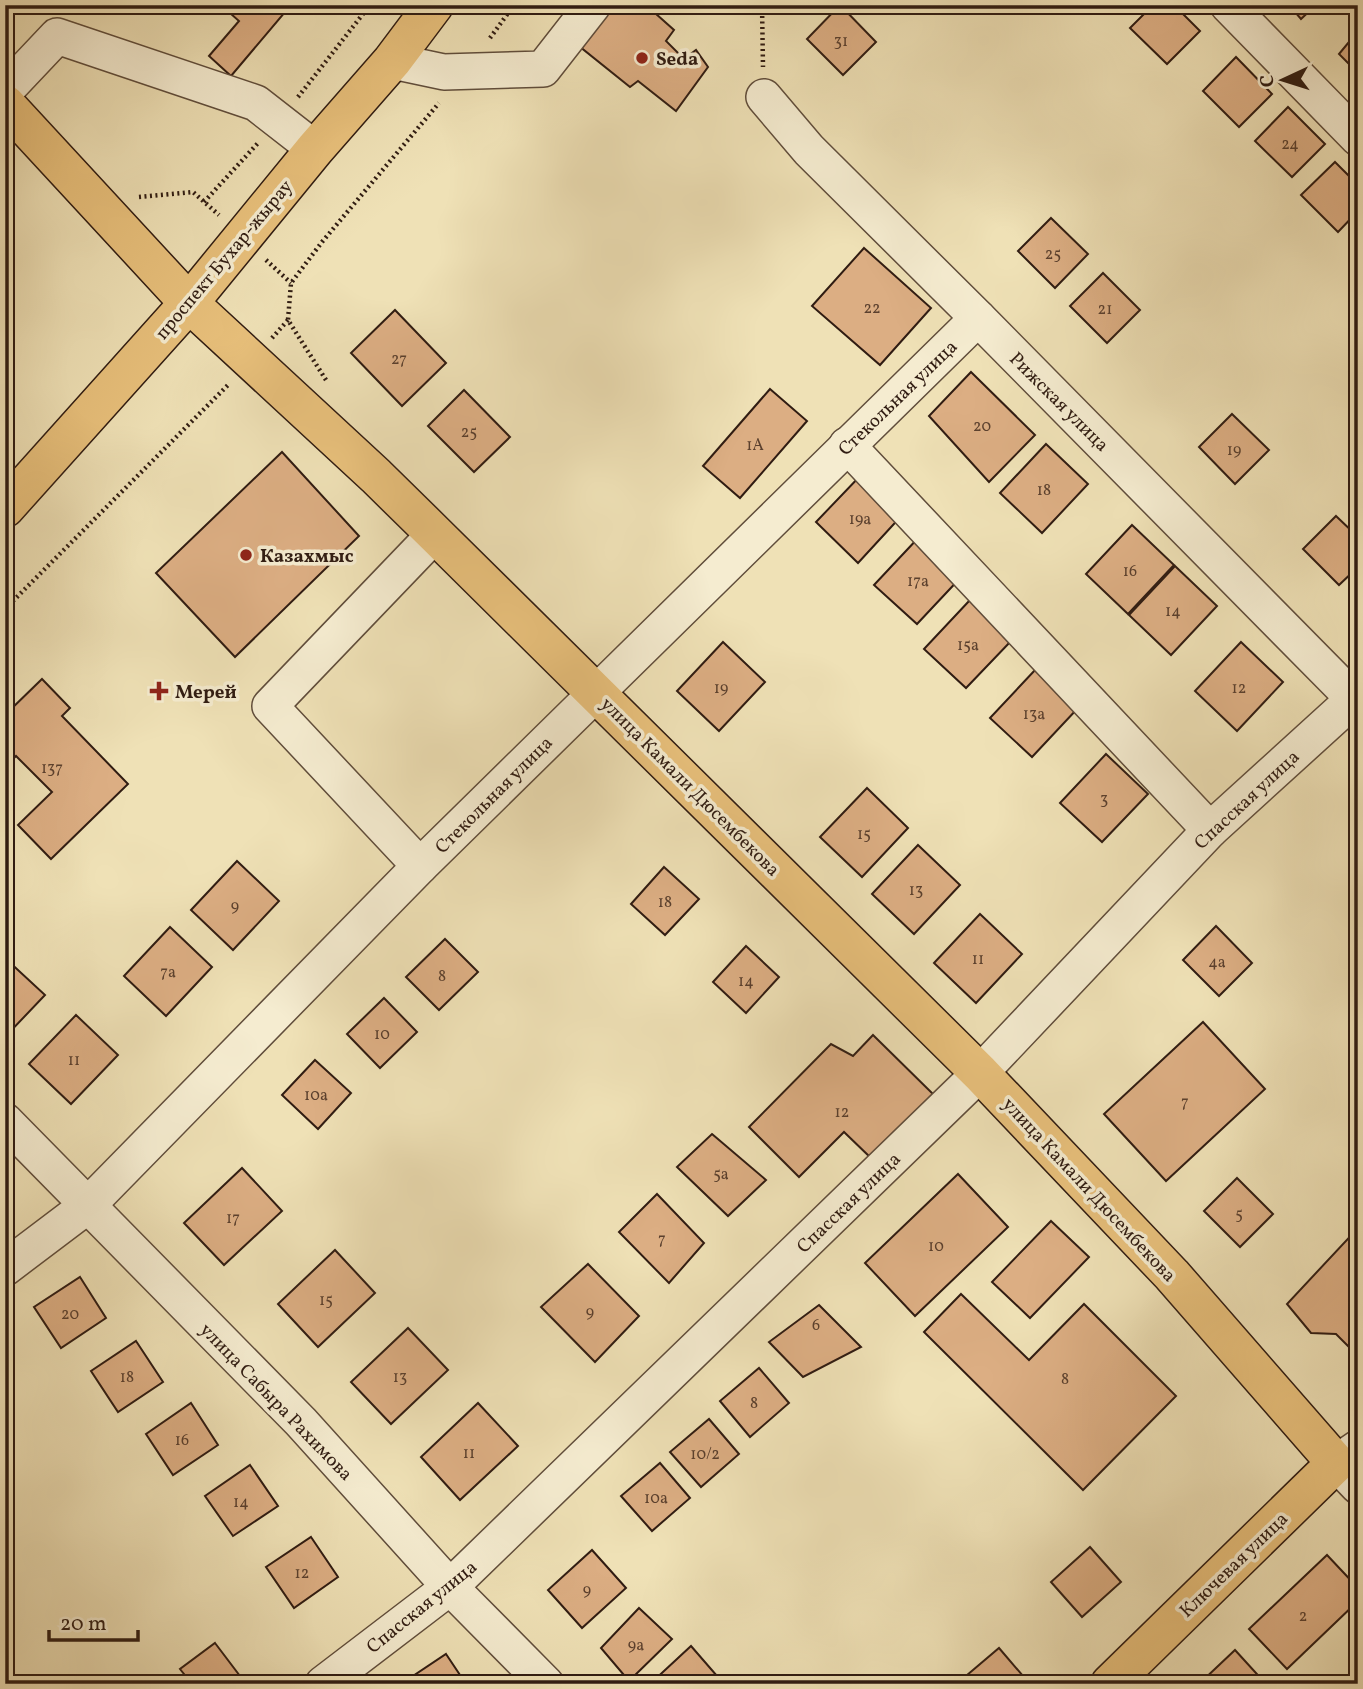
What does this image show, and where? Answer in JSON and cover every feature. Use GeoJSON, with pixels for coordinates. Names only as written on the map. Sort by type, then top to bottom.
{"type":"FeatureCollection","features":[{"type":"Feature","properties":{"kind":"main road","name":"проспект Бухар-жырау"},"geometry":{"type":"LineString","coordinates":[[5,508],[189,303],[315,149],[393,61],[434,5]]}},
{"type":"Feature","properties":{"kind":"main road","name":"улица Камали Дюсембекова"},"geometry":{"type":"LineString","coordinates":[[5,104],[189,303],[435,534],[980,1073],[1351,1466]]}},
{"type":"Feature","properties":{"kind":"main road","name":"Ключевая улица"},"geometry":{"type":"LineString","coordinates":[[1110,1684],[1351,1466]]}},
{"type":"Feature","properties":{"kind":"street"},"geometry":{"type":"LineString","coordinates":[[393,61],[444,72],[543,69],[593,5]]}},
{"type":"Feature","properties":{"kind":"street"},"geometry":{"type":"LineString","coordinates":[[1228,5],[1358,138]]}},
{"type":"Feature","properties":{"kind":"street"},"geometry":{"type":"LineString","coordinates":[[5,91],[57,36],[257,103],[315,149]]}},
{"type":"Feature","properties":{"kind":"street","name":"Рижская улица"},"geometry":{"type":"LineString","coordinates":[[764,97],[810,150],[1356,701]]}},
{"type":"Feature","properties":{"kind":"street","name":"Стекольная улица"},"geometry":{"type":"LineString","coordinates":[[5,1268],[87,1206],[420,866],[978,318]]}},
{"type":"Feature","properties":{"kind":"street"},"geometry":{"type":"LineString","coordinates":[[847,445],[1210,830]]}},
{"type":"Feature","properties":{"kind":"street"},"geometry":{"type":"LineString","coordinates":[[420,866],[270,706],[435,534]]}},
{"type":"Feature","properties":{"kind":"street","name":"Спасская улица"},"geometry":{"type":"LineString","coordinates":[[323,1684],[450,1587],[980,1073],[1210,830],[1356,701]]}},
{"type":"Feature","properties":{"kind":"street","name":"улица Сабыра Рахимова"},"geometry":{"type":"LineString","coordinates":[[5,1121],[301,1422],[450,1587],[546,1684]]}},
{"type":"Feature","properties":{"kind":"path"},"geometry":{"type":"LineString","coordinates":[[332,391],[288,320],[291,283],[322,242],[466,71],[514,5]]}},
{"type":"Feature","properties":{"kind":"path"},"geometry":{"type":"LineString","coordinates":[[762,5],[764,97]]}},
{"type":"Feature","properties":{"kind":"path"},"geometry":{"type":"LineString","coordinates":[[130,188],[139,197],[193,192],[291,283]]}},
{"type":"Feature","properties":{"kind":"path"},"geometry":{"type":"LineString","coordinates":[[5,609],[252,361],[288,320]]}},
{"type":"Feature","properties":{"kind":"building"},"geometry":{"type":"Polygon","coordinates":[[[221,5],[291,5],[231,76],[209,56],[239,21],[221,5]]]}},
{"type":"Feature","properties":{"kind":"building"},"geometry":{"type":"Polygon","coordinates":[[[615,5],[646,5],[674,30],[666,41],[684,59],[696,50],[708,67],[676,111],[638,81],[630,87],[579,46],[615,5]]]}},
{"type":"Feature","properties":{"kind":"building"},"geometry":{"type":"Polygon","coordinates":[[[840,5],[876,42],[843,75],[807,39],[840,5]]]}},
{"type":"Feature","properties":{"kind":"building"},"geometry":{"type":"Polygon","coordinates":[[[1153,5],[1174,5],[1200,31],[1167,64],[1130,28],[1153,5]]]}},
{"type":"Feature","properties":{"kind":"building"},"geometry":{"type":"Polygon","coordinates":[[[1289,5],[1316,5],[1301,19],[1289,5]]]}},
{"type":"Feature","properties":{"kind":"building"},"geometry":{"type":"Polygon","coordinates":[[[1358,31],[1358,73],[1339,54],[1358,31]]]}},
{"type":"Feature","properties":{"kind":"building"},"geometry":{"type":"Polygon","coordinates":[[[1236,57],[1272,94],[1239,127],[1203,91],[1236,57]]]}},
{"type":"Feature","properties":{"kind":"building"},"geometry":{"type":"Polygon","coordinates":[[[1288,107],[1325,144],[1292,177],[1255,141],[1288,107]]]}},
{"type":"Feature","properties":{"kind":"building"},"geometry":{"type":"Polygon","coordinates":[[[1335,162],[1358,185],[1358,211],[1338,232],[1301,195],[1335,162]]]}},
{"type":"Feature","properties":{"kind":"building"},"geometry":{"type":"Polygon","coordinates":[[[1051,218],[1088,254],[1055,288],[1018,251],[1051,218]]]}},
{"type":"Feature","properties":{"kind":"building"},"geometry":{"type":"Polygon","coordinates":[[[864,248],[931,308],[880,365],[812,306],[864,248]]]}},
{"type":"Feature","properties":{"kind":"building"},"geometry":{"type":"Polygon","coordinates":[[[1103,273],[1140,310],[1107,343],[1070,306],[1103,273]]]}},
{"type":"Feature","properties":{"kind":"building"},"geometry":{"type":"Polygon","coordinates":[[[395,310],[446,363],[402,406],[351,353],[395,310]]]}},
{"type":"Feature","properties":{"kind":"building"},"geometry":{"type":"Polygon","coordinates":[[[971,372],[1035,435],[989,482],[929,416],[971,372]]]}},
{"type":"Feature","properties":{"kind":"building"},"geometry":{"type":"Polygon","coordinates":[[[770,389],[807,421],[740,498],[703,466],[770,389]]]}},
{"type":"Feature","properties":{"kind":"building"},"geometry":{"type":"Polygon","coordinates":[[[464,390],[510,437],[474,472],[428,426],[464,390]]]}},
{"type":"Feature","properties":{"kind":"building"},"geometry":{"type":"Polygon","coordinates":[[[1232,414],[1269,450],[1235,484],[1199,447],[1232,414]]]}},
{"type":"Feature","properties":{"kind":"building"},"geometry":{"type":"Polygon","coordinates":[[[1046,444],[1088,484],[1042,533],[1000,493],[1046,444]]]}},
{"type":"Feature","properties":{"kind":"building"},"geometry":{"type":"Polygon","coordinates":[[[282,452],[359,536],[235,657],[156,573],[282,452]]]}},
{"type":"Feature","properties":{"kind":"building"},"geometry":{"type":"Polygon","coordinates":[[[862,474],[904,513],[858,563],[816,522],[862,474]]]}},
{"type":"Feature","properties":{"kind":"building"},"geometry":{"type":"Polygon","coordinates":[[[1336,516],[1358,537],[1358,567],[1339,585],[1303,549],[1336,516]]]}},
{"type":"Feature","properties":{"kind":"building"},"geometry":{"type":"Polygon","coordinates":[[[1132,525],[1174,565],[1128,614],[1086,574],[1132,525]]]}},
{"type":"Feature","properties":{"kind":"building"},"geometry":{"type":"Polygon","coordinates":[[[920,536],[963,575],[917,624],[874,585],[920,536]]]}},
{"type":"Feature","properties":{"kind":"building"},"geometry":{"type":"Polygon","coordinates":[[[1175,566],[1217,606],[1171,655],[1129,615],[1175,566]]]}},
{"type":"Feature","properties":{"kind":"building"},"geometry":{"type":"Polygon","coordinates":[[[970,600],[1012,640],[966,688],[924,649],[970,600]]]}},
{"type":"Feature","properties":{"kind":"building"},"geometry":{"type":"Polygon","coordinates":[[[723,642],[765,682],[719,731],[677,691],[723,642]]]}},
{"type":"Feature","properties":{"kind":"building"},"geometry":{"type":"Polygon","coordinates":[[[1241,642],[1283,682],[1237,731],[1195,691],[1241,642]]]}},
{"type":"Feature","properties":{"kind":"building"},"geometry":{"type":"Polygon","coordinates":[[[1036,669],[1078,708],[1032,757],[990,718],[1036,669]]]}},
{"type":"Feature","properties":{"kind":"building"},"geometry":{"type":"Polygon","coordinates":[[[42,679],[70,708],[62,716],[128,784],[51,859],[18,825],[52,792],[16,756],[5,767],[5,715],[42,679]]]}},
{"type":"Feature","properties":{"kind":"building"},"geometry":{"type":"Polygon","coordinates":[[[1106,754],[1148,794],[1102,842],[1060,803],[1106,754]]]}},
{"type":"Feature","properties":{"kind":"building"},"geometry":{"type":"Polygon","coordinates":[[[867,788],[908,828],[862,877],[820,837],[867,788]]]}},
{"type":"Feature","properties":{"kind":"building"},"geometry":{"type":"Polygon","coordinates":[[[918,845],[960,885],[914,934],[872,894],[918,845]]]}},
{"type":"Feature","properties":{"kind":"building"},"geometry":{"type":"Polygon","coordinates":[[[237,861],[279,901],[233,950],[191,910],[237,861]]]}},
{"type":"Feature","properties":{"kind":"building"},"geometry":{"type":"Polygon","coordinates":[[[664,867],[699,899],[665,935],[631,904],[664,867]]]}},
{"type":"Feature","properties":{"kind":"building"},"geometry":{"type":"Polygon","coordinates":[[[980,914],[1022,954],[976,1003],[934,963],[980,914]]]}},
{"type":"Feature","properties":{"kind":"building"},"geometry":{"type":"Polygon","coordinates":[[[1216,926],[1252,963],[1219,996],[1183,960],[1216,926]]]}},
{"type":"Feature","properties":{"kind":"building"},"geometry":{"type":"Polygon","coordinates":[[[170,927],[212,967],[166,1016],[124,976],[170,927]]]}},
{"type":"Feature","properties":{"kind":"building"},"geometry":{"type":"Polygon","coordinates":[[[445,939],[478,972],[439,1010],[406,977],[445,939]]]}},
{"type":"Feature","properties":{"kind":"building"},"geometry":{"type":"Polygon","coordinates":[[[746,946],[779,977],[746,1013],[713,982],[746,946]]]}},
{"type":"Feature","properties":{"kind":"building"},"geometry":{"type":"Polygon","coordinates":[[[5,958],[45,995],[5,1037],[5,958]]]}},
{"type":"Feature","properties":{"kind":"building"},"geometry":{"type":"Polygon","coordinates":[[[384,998],[417,1032],[380,1068],[347,1034],[384,998]]]}},
{"type":"Feature","properties":{"kind":"building"},"geometry":{"type":"Polygon","coordinates":[[[76,1015],[118,1055],[71,1104],[29,1064],[76,1015]]]}},
{"type":"Feature","properties":{"kind":"building"},"geometry":{"type":"Polygon","coordinates":[[[1203,1022],[1265,1089],[1166,1181],[1104,1114],[1203,1022]]]}},
{"type":"Feature","properties":{"kind":"building"},"geometry":{"type":"Polygon","coordinates":[[[873,1035],[935,1096],[872,1159],[844,1132],[799,1177],[749,1127],[831,1044],[853,1056],[873,1035]]]}},
{"type":"Feature","properties":{"kind":"building"},"geometry":{"type":"Polygon","coordinates":[[[315,1060],[351,1093],[318,1129],[282,1095],[315,1060]]]}},
{"type":"Feature","properties":{"kind":"building"},"geometry":{"type":"Polygon","coordinates":[[[712,1134],[766,1180],[728,1216],[677,1167],[712,1134]]]}},
{"type":"Feature","properties":{"kind":"building"},"geometry":{"type":"Polygon","coordinates":[[[242,1168],[282,1211],[224,1265],[184,1223],[242,1168]]]}},
{"type":"Feature","properties":{"kind":"building"},"geometry":{"type":"Polygon","coordinates":[[[958,1174],[1008,1227],[915,1316],[865,1263],[958,1174]]]}},
{"type":"Feature","properties":{"kind":"building"},"geometry":{"type":"Polygon","coordinates":[[[1237,1178],[1273,1214],[1240,1247],[1204,1211],[1237,1178]]]}},
{"type":"Feature","properties":{"kind":"building"},"geometry":{"type":"Polygon","coordinates":[[[657,1194],[704,1243],[669,1283],[619,1232],[657,1194]]]}},
{"type":"Feature","properties":{"kind":"building"},"geometry":{"type":"Polygon","coordinates":[[[1051,1221],[1089,1257],[1030,1318],[992,1282],[1051,1221]]]}},
{"type":"Feature","properties":{"kind":"building"},"geometry":{"type":"Polygon","coordinates":[[[1358,1228],[1357,1355],[1336,1334],[1311,1333],[1287,1304],[1358,1228]]]}},
{"type":"Feature","properties":{"kind":"building"},"geometry":{"type":"Polygon","coordinates":[[[335,1250],[375,1293],[318,1347],[278,1304],[335,1250]]]}},
{"type":"Feature","properties":{"kind":"building"},"geometry":{"type":"Polygon","coordinates":[[[588,1264],[639,1316],[595,1362],[541,1307],[588,1264]]]}},
{"type":"Feature","properties":{"kind":"building"},"geometry":{"type":"Polygon","coordinates":[[[80,1277],[106,1318],[61,1348],[34,1307],[80,1277]]]}},
{"type":"Feature","properties":{"kind":"building"},"geometry":{"type":"Polygon","coordinates":[[[961,1294],[1029,1360],[1084,1304],[1176,1396],[1083,1490],[924,1332],[961,1294]]]}},
{"type":"Feature","properties":{"kind":"building"},"geometry":{"type":"Polygon","coordinates":[[[819,1305],[861,1347],[803,1377],[769,1342],[819,1305]]]}},
{"type":"Feature","properties":{"kind":"building"},"geometry":{"type":"Polygon","coordinates":[[[408,1328],[448,1370],[391,1424],[351,1382],[408,1328]]]}},
{"type":"Feature","properties":{"kind":"building"},"geometry":{"type":"Polygon","coordinates":[[[136,1341],[163,1382],[118,1412],[91,1371],[136,1341]]]}},
{"type":"Feature","properties":{"kind":"building"},"geometry":{"type":"Polygon","coordinates":[[[759,1368],[789,1403],[750,1437],[720,1401],[759,1368]]]}},
{"type":"Feature","properties":{"kind":"building"},"geometry":{"type":"Polygon","coordinates":[[[191,1403],[218,1445],[173,1475],[146,1434],[191,1403]]]}},
{"type":"Feature","properties":{"kind":"building"},"geometry":{"type":"Polygon","coordinates":[[[478,1403],[518,1446],[460,1500],[421,1457],[478,1403]]]}},
{"type":"Feature","properties":{"kind":"building"},"geometry":{"type":"Polygon","coordinates":[[[709,1419],[739,1454],[701,1487],[670,1452],[709,1419]]]}},
{"type":"Feature","properties":{"kind":"building"},"geometry":{"type":"Polygon","coordinates":[[[660,1463],[690,1498],[652,1531],[621,1496],[660,1463]]]}},
{"type":"Feature","properties":{"kind":"building"},"geometry":{"type":"Polygon","coordinates":[[[250,1465],[278,1506],[233,1536],[205,1496],[250,1465]]]}},
{"type":"Feature","properties":{"kind":"building"},"geometry":{"type":"Polygon","coordinates":[[[311,1537],[338,1577],[294,1608],[266,1567],[311,1537]]]}},
{"type":"Feature","properties":{"kind":"building"},"geometry":{"type":"Polygon","coordinates":[[[1090,1547],[1121,1582],[1082,1617],[1051,1582],[1090,1547]]]}},
{"type":"Feature","properties":{"kind":"building"},"geometry":{"type":"Polygon","coordinates":[[[592,1550],[626,1588],[582,1628],[548,1590],[592,1550]]]}},
{"type":"Feature","properties":{"kind":"building"},"geometry":{"type":"Polygon","coordinates":[[[1327,1555],[1358,1588],[1358,1601],[1287,1669],[1249,1629],[1327,1555]]]}},
{"type":"Feature","properties":{"kind":"building"},"geometry":{"type":"Polygon","coordinates":[[[639,1608],[672,1639],[629,1681],[601,1648],[639,1608]]]}},
{"type":"Feature","properties":{"kind":"building"},"geometry":{"type":"Polygon","coordinates":[[[215,1643],[246,1684],[192,1684],[180,1669],[215,1643]]]}},
{"type":"Feature","properties":{"kind":"building"},"geometry":{"type":"Polygon","coordinates":[[[691,1646],[724,1684],[650,1684],[691,1646]]]}},
{"type":"Feature","properties":{"kind":"building"},"geometry":{"type":"Polygon","coordinates":[[[999,1648],[1029,1683],[963,1684],[960,1681],[999,1648]]]}},
{"type":"Feature","properties":{"kind":"building"},"geometry":{"type":"Polygon","coordinates":[[[1235,1650],[1266,1684],[1199,1684],[1235,1650]]]}},
{"type":"Feature","properties":{"kind":"building"},"geometry":{"type":"Polygon","coordinates":[[[446,1654],[466,1684],[401,1684],[446,1654]]]}},
{"type":"Feature","properties":{"kind":"place","name":"Seda"},"geometry":{"type":"Point","coordinates":[642,58]}},
{"type":"Feature","properties":{"kind":"place","name":"Казахмыс"},"geometry":{"type":"Point","coordinates":[246,555]}},
{"type":"Feature","properties":{"kind":"place","name":"Мерей"},"geometry":{"type":"Point","coordinates":[159,691]}}]}
